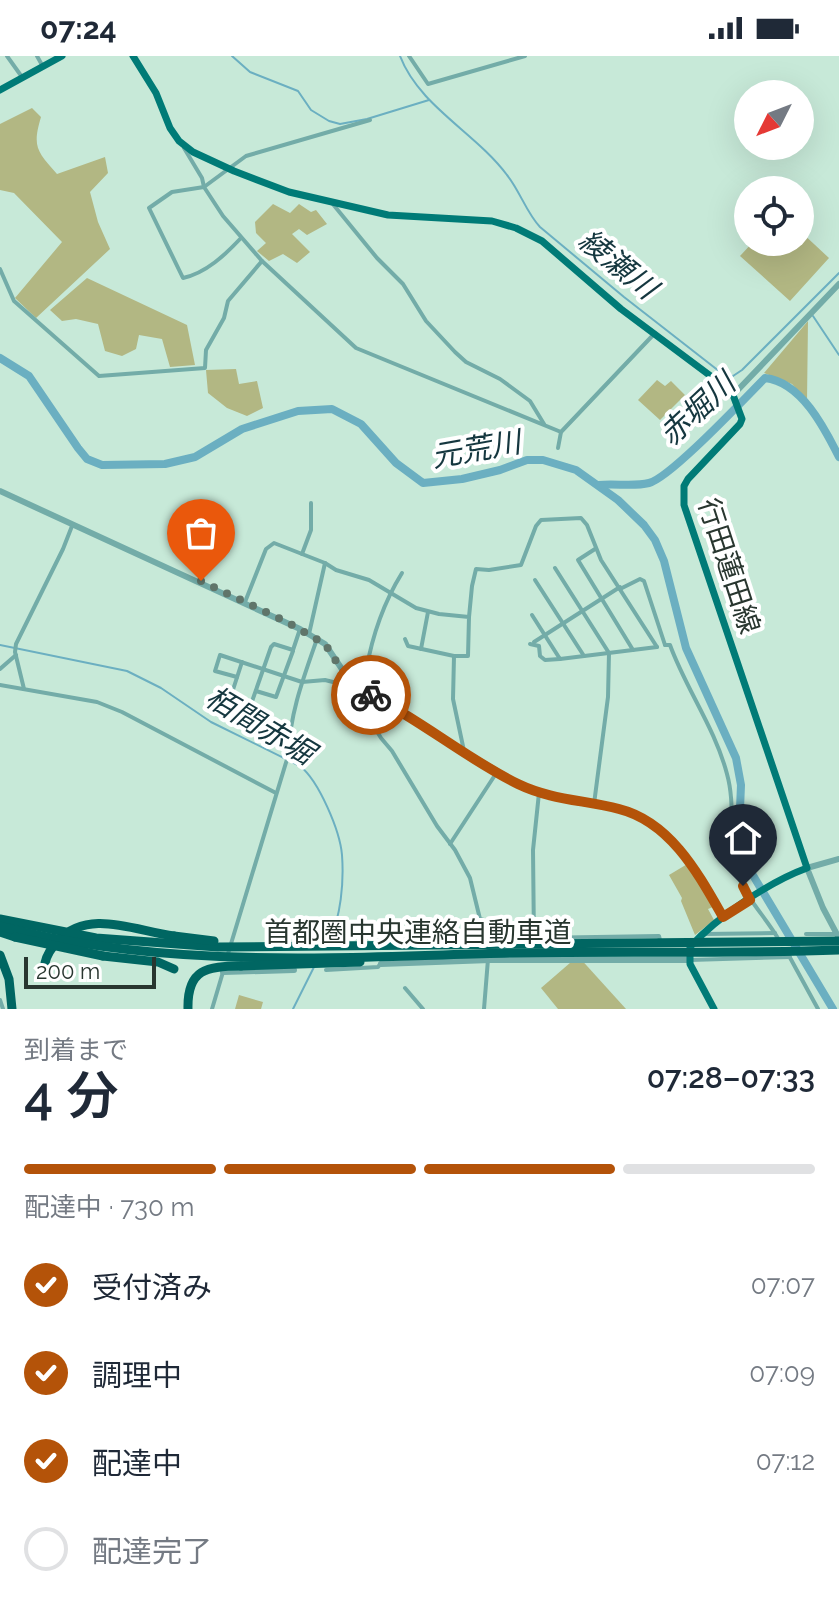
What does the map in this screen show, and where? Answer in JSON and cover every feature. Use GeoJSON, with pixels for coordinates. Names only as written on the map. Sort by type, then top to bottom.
{"type":"FeatureCollection","features":[{"type":"Feature","properties":{"kind":"highway","name":"首都圏中央連絡自動車道"},"geometry":{"type":"LineString","coordinates":[[0,919],[96,938],[218,947],[838,936]]}},
{"type":"Feature","properties":{"kind":"highway"},"geometry":{"type":"LineString","coordinates":[[45,963],[51,949],[64,934],[82,924],[100,923],[239,944],[315,947]]}},
{"type":"Feature","properties":{"kind":"highway","name":"首都圏中央連絡自動車道"},"geometry":{"type":"LineString","coordinates":[[0,929],[172,954],[839,952]]}},
{"type":"Feature","properties":{"kind":"highway"},"geometry":{"type":"LineString","coordinates":[[0,929],[47,946],[158,962],[174,969]]}},
{"type":"Feature","properties":{"kind":"highway"},"geometry":{"type":"LineString","coordinates":[[0,955],[9,979],[12,1009]]}},
{"type":"Feature","properties":{"kind":"highway"},"geometry":{"type":"LineString","coordinates":[[188,1009],[190,986],[204,970],[216,966],[324,964],[423,955]]}},
{"type":"Feature","properties":{"kind":"main road"},"geometry":{"type":"LineString","coordinates":[[0,90],[61,56]]}},
{"type":"Feature","properties":{"kind":"main road"},"geometry":{"type":"LineString","coordinates":[[133,56],[156,93],[170,128],[183,146]]}},
{"type":"Feature","properties":{"kind":"main road","name":"行田蓮田線"},"geometry":{"type":"LineString","coordinates":[[183,146],[289,192],[388,215],[476,219],[516,228],[542,241],[621,309],[708,373],[733,397],[742,419],[738,428],[688,479],[684,486],[684,505],[807,868]]}},
{"type":"Feature","properties":{"kind":"main road"},"geometry":{"type":"LineString","coordinates":[[714,1009],[690,960],[690,947],[723,917],[769,887],[807,868]]}},
{"type":"Feature","properties":{"kind":"street"},"geometry":{"type":"LineString","coordinates":[[7,56],[23,78]]}},
{"type":"Feature","properties":{"kind":"street"},"geometry":{"type":"LineString","coordinates":[[37,56],[44,67]]}},
{"type":"Feature","properties":{"kind":"street"},"geometry":{"type":"LineString","coordinates":[[409,56],[428,84],[525,56]]}},
{"type":"Feature","properties":{"kind":"street"},"geometry":{"type":"LineString","coordinates":[[241,238],[226,254],[194,276],[183,278],[149,208],[172,192],[204,187],[234,162],[260,150],[370,120]]}},
{"type":"Feature","properties":{"kind":"street"},"geometry":{"type":"LineString","coordinates":[[183,146],[204,187],[241,238],[356,348],[561,432]]}},
{"type":"Feature","properties":{"kind":"street"},"geometry":{"type":"LineString","coordinates":[[331,201],[377,258],[403,284],[426,321],[455,352],[530,401],[544,425]]}},
{"type":"Feature","properties":{"kind":"street"},"geometry":{"type":"LineString","coordinates":[[0,269],[14,301],[94,375],[205,368],[206,350],[224,318],[228,301],[262,261]]}},
{"type":"Feature","properties":{"kind":"street"},"geometry":{"type":"LineString","coordinates":[[733,397],[839,284]]}},
{"type":"Feature","properties":{"kind":"street"},"geometry":{"type":"LineString","coordinates":[[558,448],[561,432],[655,333]]}},
{"type":"Feature","properties":{"kind":"street"},"geometry":{"type":"LineString","coordinates":[[0,491],[245,602],[300,629],[328,647],[470,878],[480,919],[491,922],[484,1009]]}},
{"type":"Feature","properties":{"kind":"street"},"geometry":{"type":"LineString","coordinates":[[302,554],[311,530],[311,503]]}},
{"type":"Feature","properties":{"kind":"street"},"geometry":{"type":"LineString","coordinates":[[405,639],[408,646],[468,656],[475,570],[521,565],[541,520],[581,518],[587,525],[595,549],[657,647]]}},
{"type":"Feature","properties":{"kind":"street"},"geometry":{"type":"LineString","coordinates":[[24,689],[15,654],[16,644],[73,525]]}},
{"type":"Feature","properties":{"kind":"street"},"geometry":{"type":"LineString","coordinates":[[245,602],[269,545],[274,543],[336,570],[369,580],[389,594],[428,612],[469,617]]}},
{"type":"Feature","properties":{"kind":"street"},"geometry":{"type":"LineString","coordinates":[[595,549],[578,560],[633,650]]}},
{"type":"Feature","properties":{"kind":"street"},"geometry":{"type":"LineString","coordinates":[[309,634],[325,563]]}},
{"type":"Feature","properties":{"kind":"street"},"geometry":{"type":"LineString","coordinates":[[555,568],[609,653],[608,697],[594,804]]}},
{"type":"Feature","properties":{"kind":"street"},"geometry":{"type":"LineString","coordinates":[[364,691],[377,627],[389,594],[402,573]]}},
{"type":"Feature","properties":{"kind":"street"},"geometry":{"type":"LineString","coordinates":[[665,645],[644,581],[640,579],[620,588],[532,643],[539,646],[540,656],[545,660],[670,645],[680,673],[709,727],[725,766],[731,790],[738,875],[776,933],[818,1009]]}},
{"type":"Feature","properties":{"kind":"street"},"geometry":{"type":"LineString","coordinates":[[535,580],[584,656]]}},
{"type":"Feature","properties":{"kind":"street"},"geometry":{"type":"LineString","coordinates":[[421,649],[428,612]]}},
{"type":"Feature","properties":{"kind":"street"},"geometry":{"type":"LineString","coordinates":[[532,615],[560,659]]}},
{"type":"Feature","properties":{"kind":"street"},"geometry":{"type":"LineString","coordinates":[[256,691],[276,697],[300,629]]}},
{"type":"Feature","properties":{"kind":"street"},"geometry":{"type":"LineString","coordinates":[[225,963],[288,756],[288,741],[302,682],[317,639]]}},
{"type":"Feature","properties":{"kind":"street"},"geometry":{"type":"LineString","coordinates":[[248,726],[249,710],[273,644],[293,650]]}},
{"type":"Feature","properties":{"kind":"street"},"geometry":{"type":"LineString","coordinates":[[0,669],[15,654]]}},
{"type":"Feature","properties":{"kind":"street"},"geometry":{"type":"LineString","coordinates":[[237,677],[215,671],[220,655],[302,682],[325,680],[350,685],[497,772],[539,793],[633,814],[671,840],[694,868],[723,917]]}},
{"type":"Feature","properties":{"kind":"street"},"geometry":{"type":"LineString","coordinates":[[454,656],[453,699],[464,751]]}},
{"type":"Feature","properties":{"kind":"street"},"geometry":{"type":"LineString","coordinates":[[242,662],[229,702],[249,710]]}},
{"type":"Feature","properties":{"kind":"street"},"geometry":{"type":"LineString","coordinates":[[0,685],[97,702],[122,712],[276,793]]}},
{"type":"Feature","properties":{"kind":"street"},"geometry":{"type":"LineString","coordinates":[[227,720],[288,741]]}},
{"type":"Feature","properties":{"kind":"street"},"geometry":{"type":"LineString","coordinates":[[450,844],[497,772]]}},
{"type":"Feature","properties":{"kind":"street"},"geometry":{"type":"LineString","coordinates":[[535,960],[533,850],[539,793]]}},
{"type":"Feature","properties":{"kind":"street"},"geometry":{"type":"LineString","coordinates":[[806,934],[838,936],[807,868],[839,859]]}},
{"type":"Feature","properties":{"kind":"street"},"geometry":{"type":"LineString","coordinates":[[702,934],[776,933]]}},
{"type":"Feature","properties":{"kind":"street"},"geometry":{"type":"LineString","coordinates":[[534,938],[659,936],[661,960]]}},
{"type":"Feature","properties":{"kind":"street"},"geometry":{"type":"LineString","coordinates":[[381,964],[380,939],[492,938]]}},
{"type":"Feature","properties":{"kind":"street"},"geometry":{"type":"LineString","coordinates":[[818,955],[839,952]]}},
{"type":"Feature","properties":{"kind":"street"},"geometry":{"type":"LineString","coordinates":[[326,970],[378,967],[381,964],[490,960],[790,957]]}},
{"type":"Feature","properties":{"kind":"street"},"geometry":{"type":"LineString","coordinates":[[212,1009],[223,971],[294,970]]}},
{"type":"Feature","properties":{"kind":"street"},"geometry":{"type":"LineString","coordinates":[[405,988],[423,1009]]}},
{"type":"Feature","properties":{"kind":"street"},"geometry":{"type":"LineString","coordinates":[[1,1000],[3,1009]]}},
{"type":"Feature","properties":{"kind":"green space"},"geometry":{"type":"Polygon","coordinates":[[[32,108],[41,117],[38,148],[57,174],[105,157],[108,173],[90,192],[110,249],[36,318],[15,298],[62,242],[14,193],[0,190],[0,124],[32,108]]]}},
{"type":"Feature","properties":{"kind":"green space"},"geometry":{"type":"Polygon","coordinates":[[[273,204],[290,213],[299,204],[311,212],[316,210],[327,224],[307,235],[299,229],[292,234],[310,252],[297,263],[283,254],[269,261],[257,251],[266,243],[256,233],[255,222],[273,204]]]}},
{"type":"Feature","properties":{"kind":"green space"},"geometry":{"type":"Polygon","coordinates":[[[814,244],[829,258],[790,301],[740,256],[814,256],[814,244]]]}},
{"type":"Feature","properties":{"kind":"green space"},"geometry":{"type":"Polygon","coordinates":[[[87,278],[187,325],[195,365],[170,367],[162,339],[139,335],[136,349],[122,356],[105,351],[98,324],[76,319],[62,321],[50,310],[87,278]]]}},
{"type":"Feature","properties":{"kind":"green space"},"geometry":{"type":"Polygon","coordinates":[[[808,321],[807,401],[792,384],[764,373],[808,321]]]}},
{"type":"Feature","properties":{"kind":"green space"},"geometry":{"type":"Polygon","coordinates":[[[236,369],[239,384],[257,381],[263,408],[247,416],[227,408],[208,393],[206,370],[236,369]]]}},
{"type":"Feature","properties":{"kind":"green space"},"geometry":{"type":"Polygon","coordinates":[[[657,380],[665,386],[671,381],[685,395],[660,420],[638,400],[657,380]]]}},
{"type":"Feature","properties":{"kind":"green space"},"geometry":{"type":"Polygon","coordinates":[[[689,863],[713,907],[708,909],[714,920],[695,935],[682,898],[669,875],[689,863]]]}},
{"type":"Feature","properties":{"kind":"green space"},"geometry":{"type":"Polygon","coordinates":[[[578,956],[626,1009],[558,1009],[541,988],[578,956]]]}},
{"type":"Feature","properties":{"kind":"green space"},"geometry":{"type":"Polygon","coordinates":[[[239,995],[263,1002],[261,1009],[235,1009],[239,995]]]}},
{"type":"Feature","properties":{"kind":"waterway"},"geometry":{"type":"LineString","coordinates":[[232,56],[250,72],[298,91],[311,110],[340,124],[429,100]]}},
{"type":"Feature","properties":{"kind":"waterway","name":"綾瀬川"},"geometry":{"type":"LineString","coordinates":[[400,56],[420,90],[507,175],[540,227],[724,375],[733,376],[742,370],[839,273]]}},
{"type":"Feature","properties":{"kind":"waterway"},"geometry":{"type":"LineString","coordinates":[[813,316],[839,355]]}},
{"type":"Feature","properties":{"kind":"waterway","name":"元荒川"},"geometry":{"type":"LineString","coordinates":[[0,358],[29,376],[87,459],[102,465],[165,464],[195,457],[242,429],[298,411],[332,409],[361,424],[396,463],[423,483],[462,479],[527,460],[543,460],[576,470],[618,500],[655,540],[664,561],[686,648],[736,758],[741,785],[739,832],[748,867],[833,1009]]}},
{"type":"Feature","properties":{"kind":"waterway","name":"赤堀川"},"geometry":{"type":"LineString","coordinates":[[599,485],[643,484],[659,478],[765,378],[778,381],[800,397],[818,420],[839,457]]}},
{"type":"Feature","properties":{"kind":"waterway","name":"栢間赤堀"},"geometry":{"type":"LineString","coordinates":[[0,645],[127,671],[161,688],[211,722],[300,766],[321,794],[340,845],[343,865],[341,899],[329,941]]}},
{"type":"Feature","properties":{"kind":"waterway","name":"栢間赤堀"},"geometry":{"type":"LineString","coordinates":[[293,1009],[314,967]]}},
{"type":"Feature","properties":{"kind":"way so far"},"geometry":{"type":"LineString","coordinates":[[201,581],[325,644],[349,681],[371,695]]}},
{"type":"Feature","properties":{"kind":"route"},"geometry":{"type":"LineString","coordinates":[[371,695],[517,783],[539,793],[623,810],[641,818],[671,840],[686,856],[723,917],[750,900],[743,886]]}}]}
